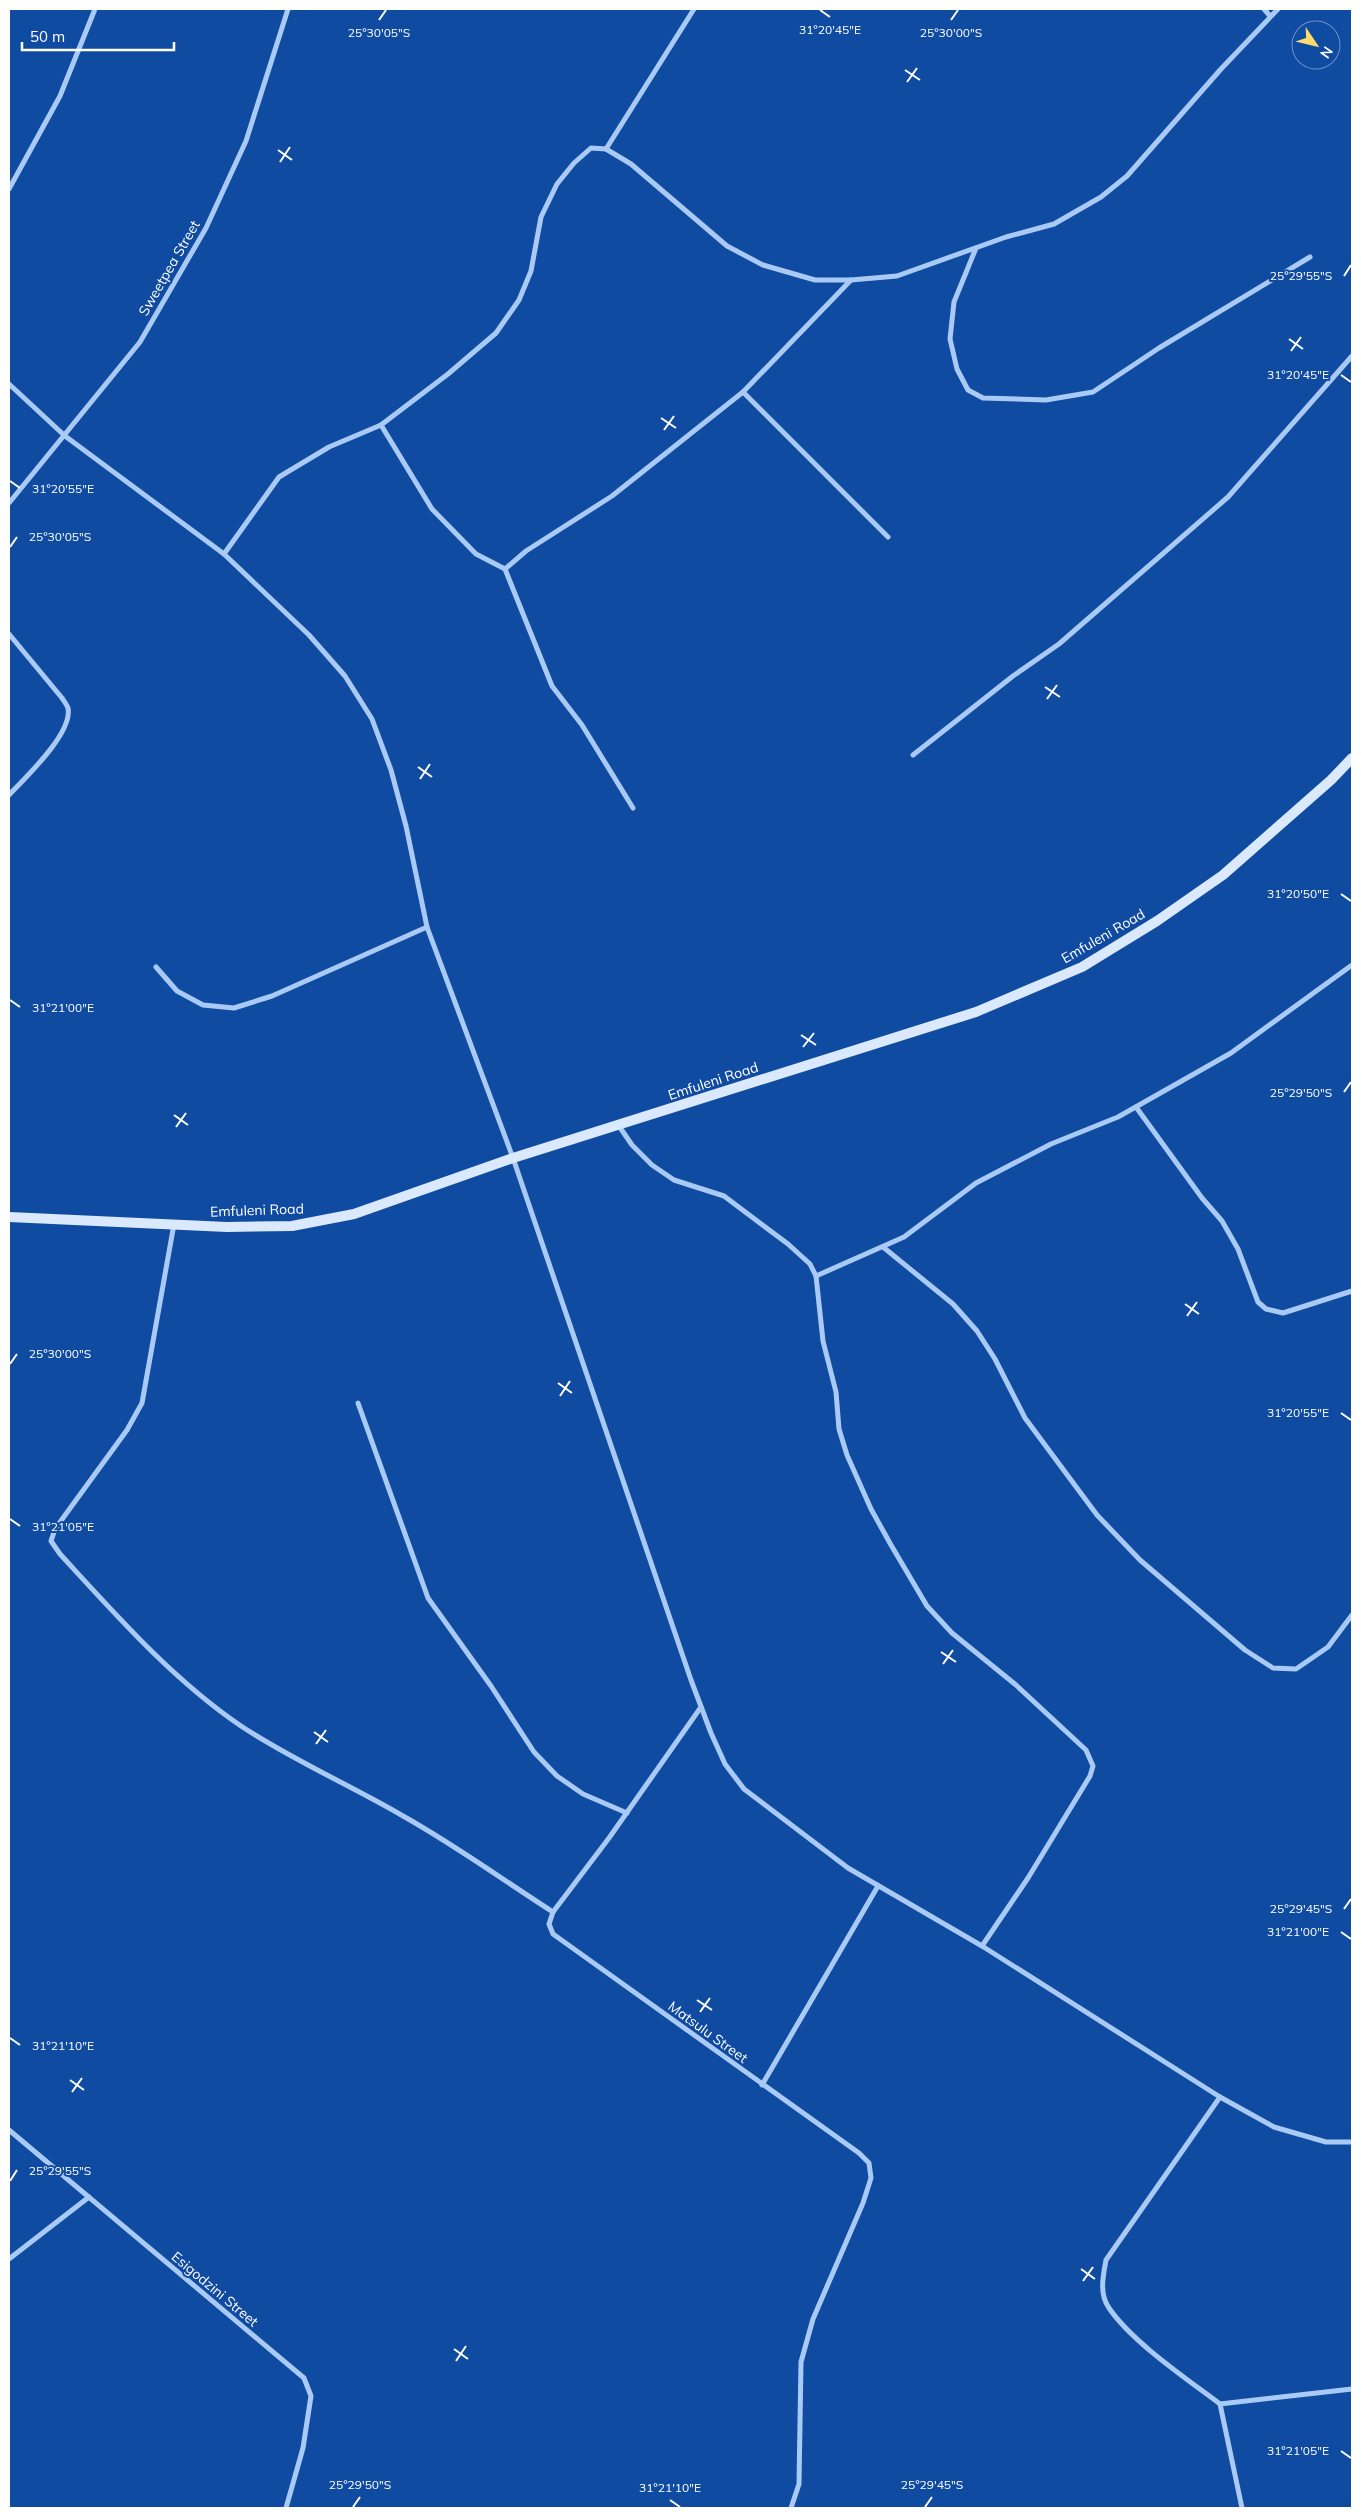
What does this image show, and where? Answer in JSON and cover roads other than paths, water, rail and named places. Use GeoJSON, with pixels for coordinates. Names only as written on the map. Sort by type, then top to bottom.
{"type":"FeatureCollection","features":[{"type":"Feature","properties":{"kind":"street"},"geometry":{"type":"LineString","coordinates":[[9,189],[60,96],[95,9]]}},
{"type":"Feature","properties":{"kind":"street","name":"Sweetpea Street"},"geometry":{"type":"LineString","coordinates":[[9,504],[140,342],[206,228],[246,142],[288,9]]}},
{"type":"Feature","properties":{"kind":"street"},"geometry":{"type":"LineString","coordinates":[[606,149],[694,9]]}},
{"type":"Feature","properties":{"kind":"street"},"geometry":{"type":"LineString","coordinates":[[1264,9],[1270,16]]}},
{"type":"Feature","properties":{"kind":"street"},"geometry":{"type":"LineString","coordinates":[[224,554],[279,477],[329,447],[381,425],[448,374],[496,333],[519,300],[531,270],[541,217],[557,184],[574,163],[591,148],[606,149],[631,164],[727,246],[763,265],[814,280],[851,280],[897,276],[976,248],[1054,224],[1101,197],[1127,176],[1169,126],[1278,9]]}},
{"type":"Feature","properties":{"kind":"street"},"geometry":{"type":"LineString","coordinates":[[976,248],[954,302],[950,339],[957,369],[968,390],[983,398],[1046,400],[1093,392],[1159,348],[1310,258]]}},
{"type":"Feature","properties":{"kind":"street"},"geometry":{"type":"LineString","coordinates":[[505,569],[526,551],[612,496],[743,392],[851,280]]}},
{"type":"Feature","properties":{"kind":"street"},"geometry":{"type":"LineString","coordinates":[[913,755],[1013,676],[1059,644],[1150,567],[1194,524],[1228,497],[1352,356]]}},
{"type":"Feature","properties":{"kind":"street"},"geometry":{"type":"LineString","coordinates":[[9,384],[64,436],[224,554],[309,635],[345,676],[372,719],[391,770],[406,826],[427,927],[513,1158],[701,1707],[725,1764],[744,1789],[848,1868],[982,1946],[1220,2097],[1274,2127],[1326,2142],[1352,2142]]}},
{"type":"Feature","properties":{"kind":"street"},"geometry":{"type":"LineString","coordinates":[[743,392],[888,537]]}},
{"type":"Feature","properties":{"kind":"street"},"geometry":{"type":"LineString","coordinates":[[381,425],[432,509],[476,554],[505,569],[552,686],[582,725],[633,808]]}},
{"type":"Feature","properties":{"kind":"street"},"geometry":{"type":"LineString","coordinates":[[9,634],[62,698],[68,709],[67,722],[58,739],[9,795]]}},
{"type":"Feature","properties":{"kind":"street","name":"Emfuleni Road"},"geometry":{"type":"LineString","coordinates":[[9,1217],[227,1227],[292,1226],[336,1217],[371,1208],[513,1158],[976,1012],[1082,967],[1157,921],[1223,875],[1331,780],[1352,758]]}},
{"type":"Feature","properties":{"kind":"street"},"geometry":{"type":"LineString","coordinates":[[156,967],[177,990],[203,1005],[234,1008],[272,996],[427,927]]}},
{"type":"Feature","properties":{"kind":"street"},"geometry":{"type":"LineString","coordinates":[[816,1276],[904,1237],[976,1183],[1051,1144],[1118,1117],[1231,1053],[1352,965]]}},
{"type":"Feature","properties":{"kind":"street"},"geometry":{"type":"LineString","coordinates":[[1136,1107],[1202,1198],[1222,1221],[1238,1248],[1258,1302],[1266,1309],[1283,1313],[1352,1291]]}},
{"type":"Feature","properties":{"kind":"street"},"geometry":{"type":"LineString","coordinates":[[618,1126],[632,1145],[652,1165],[674,1180],[724,1196],[788,1244],[810,1264],[816,1276],[822,1341],[836,1392],[839,1429],[847,1455],[871,1509],[911,1582],[926,1606],[952,1632],[1016,1685],[1086,1750],[1093,1766],[1090,1776],[1028,1878],[982,1946]]}},
{"type":"Feature","properties":{"kind":"street"},"geometry":{"type":"LineString","coordinates":[[174,1224],[142,1403],[127,1430],[55,1529],[51,1541],[60,1554],[133,1633],[187,1684],[241,1726],[315,1769],[404,1816],[553,1912],[627,1813],[701,1707]]}},
{"type":"Feature","properties":{"kind":"street"},"geometry":{"type":"LineString","coordinates":[[883,1247],[953,1304],[977,1331],[995,1359],[1025,1418],[1097,1515],[1140,1560],[1245,1650],[1273,1668],[1296,1669],[1328,1647],[1352,1615]]}},
{"type":"Feature","properties":{"kind":"street"},"geometry":{"type":"LineString","coordinates":[[358,1403],[428,1598],[491,1686],[534,1752],[557,1776],[583,1794],[627,1813]]}},
{"type":"Feature","properties":{"kind":"street"},"geometry":{"type":"LineString","coordinates":[[762,2085],[878,1886]]}},
{"type":"Feature","properties":{"kind":"street","name":"Matsulu Street"},"geometry":{"type":"LineString","coordinates":[[553,1912],[549,1924],[553,1934],[859,2153],[869,2163],[871,2178],[863,2203],[813,2319],[801,2362],[800,2484],[791,2508]]}},
{"type":"Feature","properties":{"kind":"street"},"geometry":{"type":"LineString","coordinates":[[1220,2097],[1106,2260],[1102,2284],[1108,2308],[1140,2341],[1220,2404],[1242,2508]]}},
{"type":"Feature","properties":{"kind":"street","name":"Esigodzini Street"},"geometry":{"type":"LineString","coordinates":[[9,2130],[304,2378],[311,2396],[303,2448],[286,2508]]}},
{"type":"Feature","properties":{"kind":"street"},"geometry":{"type":"LineString","coordinates":[[9,2259],[89,2197]]}},
{"type":"Feature","properties":{"kind":"street"},"geometry":{"type":"LineString","coordinates":[[1220,2404],[1352,2388]]}}]}
